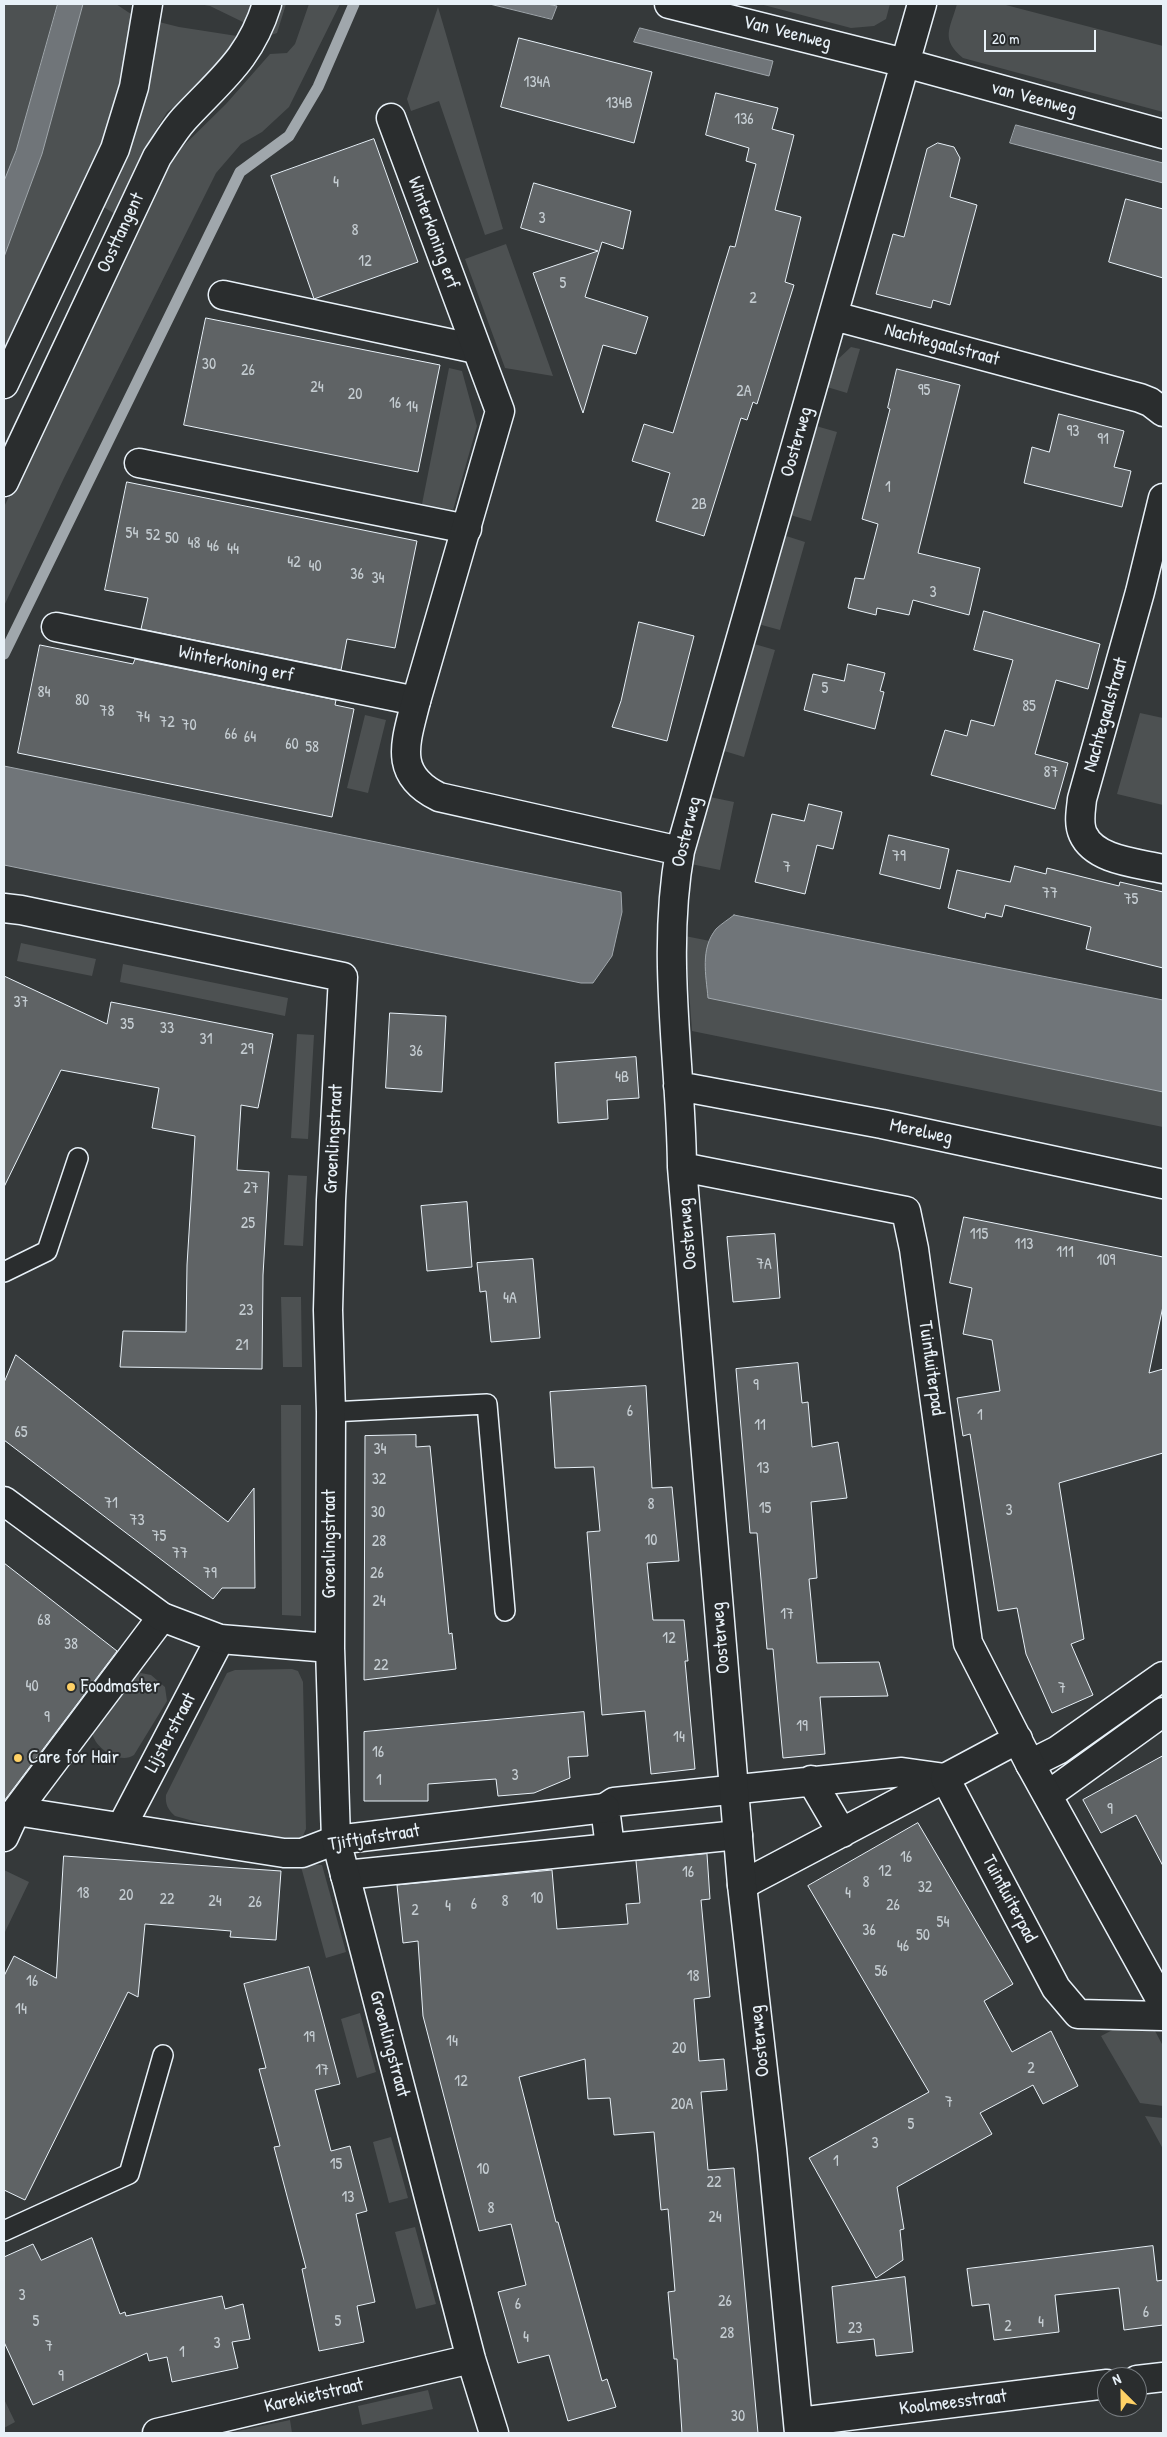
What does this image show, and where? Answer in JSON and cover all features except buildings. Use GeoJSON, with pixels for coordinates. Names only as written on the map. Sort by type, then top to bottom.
{"type":"FeatureCollection","features":[{"type":"Feature","properties":{"kind":"street"},"geometry":{"type":"LineString","coordinates":[[4,384],[115,149],[134,87],[148,4]]}},
{"type":"Feature","properties":{"kind":"street","name":"Oosttangent"},"geometry":{"type":"LineString","coordinates":[[4,482],[157,157],[182,121],[241,59],[255,37],[267,4]]}},
{"type":"Feature","properties":{"kind":"street","name":"Van Veenweg"},"geometry":{"type":"LineString","coordinates":[[669,4],[905,63]]}},
{"type":"Feature","properties":{"kind":"street","name":"Oosterweg"},"geometry":{"type":"LineString","coordinates":[[799,2428],[772,2149],[733,1788],[682,1167],[682,1121],[672,1002],[672,953],[676,875],[680,850],[922,4]]}},
{"type":"Feature","properties":{"kind":"street","name":"van Veenweg"},"geometry":{"type":"LineString","coordinates":[[905,63],[1163,134]]}},
{"type":"Feature","properties":{"kind":"street","name":"Winterkoning erf"},"geometry":{"type":"LineString","coordinates":[[390,118],[500,411],[416,701],[406,744],[406,764],[412,778],[422,789],[438,797],[680,850]]}},
{"type":"Feature","properties":{"kind":"street"},"geometry":{"type":"LineString","coordinates":[[223,295],[476,348]]}},
{"type":"Feature","properties":{"kind":"street","name":"Nachtegaalstraat"},"geometry":{"type":"LineString","coordinates":[[834,316],[1140,398],[1150,402],[1163,412]]}},
{"type":"Feature","properties":{"kind":"street"},"geometry":{"type":"LineString","coordinates":[[139,463],[467,529]]}},
{"type":"Feature","properties":{"kind":"street","name":"Nachtegaalstraat"},"geometry":{"type":"LineString","coordinates":[[1162,505],[1082,799],[1080,823],[1083,835],[1103,853],[1163,869]]}},
{"type":"Feature","properties":{"kind":"street","name":"Winterkoning erf"},"geometry":{"type":"LineString","coordinates":[[56,627],[416,701]]}},
{"type":"Feature","properties":{"kind":"street","name":"Groenlingstraat"},"geometry":{"type":"LineString","coordinates":[[4,908],[344,977],[331,1200],[328,1310],[331,1412],[330,1648],[336,1840],[471,2360],[494,2433]]}},
{"type":"Feature","properties":{"kind":"street","name":"Merelweg"},"geometry":{"type":"LineString","coordinates":[[678,1086],[882,1124],[1163,1184]]}},
{"type":"Feature","properties":{"kind":"street","name":"Tuinfluiterpad"},"geometry":{"type":"LineString","coordinates":[[682,1167],[906,1211],[914,1249],[968,1643],[1030,1764],[1163,2004]]}},
{"type":"Feature","properties":{"kind":"street"},"geometry":{"type":"LineString","coordinates":[[4,1501],[162,1617],[220,1639],[330,1648]]}},
{"type":"Feature","properties":{"kind":"street"},"geometry":{"type":"LineString","coordinates":[[4,1837],[16,1812],[162,1617]]}},
{"type":"Feature","properties":{"kind":"street","name":"Lijsterstraat"},"geometry":{"type":"LineString","coordinates":[[122,1826],[220,1639]]}},
{"type":"Feature","properties":{"kind":"street"},"geometry":{"type":"LineString","coordinates":[[1030,1764],[1058,1750],[1163,1676]]}},
{"type":"Feature","properties":{"kind":"street"},"geometry":{"type":"LineString","coordinates":[[1048,1796],[1163,1712]]}},
{"type":"Feature","properties":{"kind":"street"},"geometry":{"type":"LineString","coordinates":[[742,1885],[1018,1740]]}},
{"type":"Feature","properties":{"kind":"street","name":"Tjiftjafstraat"},"geometry":{"type":"LineString","coordinates":[[16,1812],[122,1826],[284,1853],[302,1853],[336,1840],[605,1808],[614,1802],[733,1788],[902,1772],[944,1778]]}},
{"type":"Feature","properties":{"kind":"street","name":"Tuinfluiterpad"},"geometry":{"type":"LineString","coordinates":[[944,1778],[1056,1988],[1078,2014],[1163,2016]]}},
{"type":"Feature","properties":{"kind":"street"},"geometry":{"type":"LineString","coordinates":[[811,1780],[842,1832]]}},
{"type":"Feature","properties":{"kind":"street"},"geometry":{"type":"LineString","coordinates":[[605,1808],[610,1847]]}},
{"type":"Feature","properties":{"kind":"street"},"geometry":{"type":"LineString","coordinates":[[345,1875],[738,1835]]}},
{"type":"Feature","properties":{"kind":"street","name":"Karekietstraat"},"geometry":{"type":"LineString","coordinates":[[157,2433],[471,2360]]}},
{"type":"Feature","properties":{"kind":"street"},"geometry":{"type":"LineString","coordinates":[[1147,2379],[1163,2377]]}},
{"type":"Feature","properties":{"kind":"street","name":"Koolmeesstraat"},"geometry":{"type":"LineString","coordinates":[[799,2428],[1097,2385]]}},
{"type":"Feature","properties":{"kind":"lane"},"geometry":{"type":"LineString","coordinates":[[4,1272],[47,1252],[78,1158]]}},
{"type":"Feature","properties":{"kind":"lane"},"geometry":{"type":"LineString","coordinates":[[331,1412],[487,1404],[505,1611]]}},
{"type":"Feature","properties":{"kind":"lane"},"geometry":{"type":"LineString","coordinates":[[4,2231],[129,2174],[163,2055]]}},
{"type":"Feature","properties":{"kind":"shaded area"},"geometry":{"type":"Polygon","coordinates":[[[4,4],[58,4],[16,151],[4,181],[4,4]]]}},
{"type":"Feature","properties":{"kind":"shaded area"},"geometry":{"type":"Polygon","coordinates":[[[58,4],[83,4],[42,154],[4,257],[4,181],[16,151],[58,4]]]}},
{"type":"Feature","properties":{"kind":"shaded area"},"geometry":{"type":"Polygon","coordinates":[[[83,4],[116,4],[131,14],[128,49],[103,144],[4,352],[4,257],[42,154],[83,4]]]}},
{"type":"Feature","properties":{"kind":"shaded area"},"geometry":{"type":"Polygon","coordinates":[[[199,4],[251,4],[252,9],[245,23],[210,6],[199,4]]]}},
{"type":"Feature","properties":{"kind":"shaded area"},"geometry":{"type":"Polygon","coordinates":[[[281,4],[286,4],[277,33],[271,35],[281,4]]]}},
{"type":"Feature","properties":{"kind":"shaded area"},"geometry":{"type":"Polygon","coordinates":[[[309,4],[340,4],[289,107],[262,132],[241,144],[216,173],[63,480],[4,606],[4,507],[171,158],[226,104],[270,54],[287,53],[295,44],[309,4]]]}},
{"type":"Feature","properties":{"kind":"shaded area"},"geometry":{"type":"Polygon","coordinates":[[[490,4],[547,4],[557,6],[552,19],[490,4]]]}},
{"type":"Feature","properties":{"kind":"shaded area"},"geometry":{"type":"Polygon","coordinates":[[[760,4],[890,4],[886,19],[874,26],[851,28],[760,4]]]}},
{"type":"Feature","properties":{"kind":"shaded area"},"geometry":{"type":"Polygon","coordinates":[[[957,4],[1002,4],[1163,46],[1163,112],[963,58],[951,45],[949,39],[950,27],[957,4]]]}},
{"type":"Feature","properties":{"kind":"shaded area"},"geometry":{"type":"Polygon","coordinates":[[[438,7],[503,229],[485,235],[439,101],[411,111],[407,99],[438,7]]]}},
{"type":"Feature","properties":{"kind":"shaded area"},"geometry":{"type":"Polygon","coordinates":[[[159,22],[237,36],[234,44],[185,98],[167,112],[151,138],[115,214],[102,206],[136,126],[152,73],[159,22]]]}},
{"type":"Feature","properties":{"kind":"shaded area"},"geometry":{"type":"Polygon","coordinates":[[[640,28],[773,61],[769,76],[634,42],[640,28]]]}},
{"type":"Feature","properties":{"kind":"shaded area"},"geometry":{"type":"Polygon","coordinates":[[[1016,125],[1163,163],[1163,183],[1010,143],[1016,125]]]}},
{"type":"Feature","properties":{"kind":"shaded area"},"geometry":{"type":"Polygon","coordinates":[[[506,244],[553,376],[505,368],[465,259],[506,244]]]}},
{"type":"Feature","properties":{"kind":"shaded area"},"geometry":{"type":"Polygon","coordinates":[[[851,347],[860,349],[847,393],[827,387],[835,362],[851,347]]]}},
{"type":"Feature","properties":{"kind":"shaded area"},"geometry":{"type":"Polygon","coordinates":[[[449,368],[462,371],[477,426],[453,510],[422,504],[449,368]]]}},
{"type":"Feature","properties":{"kind":"shaded area"},"geometry":{"type":"Polygon","coordinates":[[[816,426],[837,432],[811,521],[790,515],[816,426]]]}},
{"type":"Feature","properties":{"kind":"shaded area"},"geometry":{"type":"Polygon","coordinates":[[[783,535],[805,542],[780,630],[758,624],[783,535]]]}},
{"type":"Feature","properties":{"kind":"shaded area"},"geometry":{"type":"Polygon","coordinates":[[[751,643],[775,650],[744,757],[721,750],[751,643]]]}},
{"type":"Feature","properties":{"kind":"shaded area"},"geometry":{"type":"Polygon","coordinates":[[[1140,713],[1163,718],[1163,805],[1117,794],[1140,713]]]}},
{"type":"Feature","properties":{"kind":"shaded area"},"geometry":{"type":"Polygon","coordinates":[[[365,715],[386,720],[368,793],[347,788],[365,715]]]}},
{"type":"Feature","properties":{"kind":"shaded area"},"geometry":{"type":"Polygon","coordinates":[[[4,766],[621,892],[622,912],[612,956],[593,983],[581,983],[4,865],[4,766]]]}},
{"type":"Feature","properties":{"kind":"shaded area"},"geometry":{"type":"Polygon","coordinates":[[[705,796],[734,802],[720,870],[691,864],[705,796]]]}},
{"type":"Feature","properties":{"kind":"shaded area"},"geometry":{"type":"Polygon","coordinates":[[[734,915],[1163,1000],[1163,1092],[708,998],[705,962],[708,945],[716,929],[734,915]]]}},
{"type":"Feature","properties":{"kind":"shaded area"},"geometry":{"type":"Polygon","coordinates":[[[685,936],[710,941],[709,998],[1163,1092],[1163,1127],[692,1031],[685,936]]]}},
{"type":"Feature","properties":{"kind":"shaded area"},"geometry":{"type":"Polygon","coordinates":[[[21,943],[96,959],[92,976],[17,961],[21,943]]]}},
{"type":"Feature","properties":{"kind":"shaded area"},"geometry":{"type":"Polygon","coordinates":[[[123,964],[288,998],[285,1016],[120,982],[123,964]]]}},
{"type":"Feature","properties":{"kind":"shaded area"},"geometry":{"type":"Polygon","coordinates":[[[297,1034],[314,1035],[308,1139],[291,1138],[297,1034]]]}},
{"type":"Feature","properties":{"kind":"shaded area"},"geometry":{"type":"Polygon","coordinates":[[[288,1175],[307,1176],[303,1246],[284,1245],[288,1175]]]}},
{"type":"Feature","properties":{"kind":"shaded area"},"geometry":{"type":"Polygon","coordinates":[[[281,1297],[301,1297],[302,1367],[283,1367],[281,1297]]]}},
{"type":"Feature","properties":{"kind":"shaded area"},"geometry":{"type":"Polygon","coordinates":[[[281,1405],[301,1405],[301,1616],[282,1615],[281,1405]]]}},
{"type":"Feature","properties":{"kind":"shaded area"},"geometry":{"type":"Polygon","coordinates":[[[292,1669],[298,1671],[303,1682],[306,1829],[301,1840],[285,1846],[175,1816],[168,1807],[166,1795],[227,1673],[235,1670],[292,1669]]]}},
{"type":"Feature","properties":{"kind":"shaded area"},"geometry":{"type":"Polygon","coordinates":[[[136,1674],[151,1675],[165,1687],[167,1701],[134,1755],[122,1758],[102,1749],[97,1744],[92,1732],[136,1674]]]}},
{"type":"Feature","properties":{"kind":"shaded area"},"geometry":{"type":"Polygon","coordinates":[[[300,1863],[322,1865],[346,1952],[326,1958],[300,1863]]]}},
{"type":"Feature","properties":{"kind":"shaded area"},"geometry":{"type":"Polygon","coordinates":[[[4,1870],[29,1882],[5,1932],[4,1932],[4,1870]]]}},
{"type":"Feature","properties":{"kind":"shaded area"},"geometry":{"type":"Polygon","coordinates":[[[360,2013],[376,2072],[357,2078],[341,2019],[360,2013]]]}},
{"type":"Feature","properties":{"kind":"shaded area"},"geometry":{"type":"Polygon","coordinates":[[[1124,2024],[1154,2029],[1163,2046],[1163,2106],[1140,2103],[1101,2036],[1124,2024]]]}},
{"type":"Feature","properties":{"kind":"shaded area"},"geometry":{"type":"Polygon","coordinates":[[[1145,2116],[1163,2118],[1163,2149],[1145,2116]]]}},
{"type":"Feature","properties":{"kind":"shaded area"},"geometry":{"type":"Polygon","coordinates":[[[391,2137],[408,2198],[389,2203],[373,2142],[391,2137]]]}},
{"type":"Feature","properties":{"kind":"shaded area"},"geometry":{"type":"Polygon","coordinates":[[[415,2227],[436,2304],[416,2309],[395,2232],[415,2227]]]}},
{"type":"Feature","properties":{"kind":"shaded area"},"geometry":{"type":"Polygon","coordinates":[[[428,2390],[433,2409],[362,2425],[358,2406],[428,2390]]]}},
{"type":"Feature","properties":{"kind":"shaded area"},"geometry":{"type":"Polygon","coordinates":[[[4,2399],[15,2422],[4,2428],[4,2399]]]}},
{"type":"Feature","properties":{"kind":"shaded area"},"geometry":{"type":"Polygon","coordinates":[[[290,2420],[292,2433],[229,2433],[290,2420]]]}},
{"type":"Feature","properties":{"kind":"waterway"},"geometry":{"type":"LineString","coordinates":[[4,654],[240,172],[289,136],[318,87],[354,4]]}},
{"type":"Feature","properties":{"kind":"place","name":"Foodmaster"},"geometry":{"type":"Point","coordinates":[71,1687]}},
{"type":"Feature","properties":{"kind":"place","name":"Care for Hair"},"geometry":{"type":"Point","coordinates":[18,1758]}}]}
